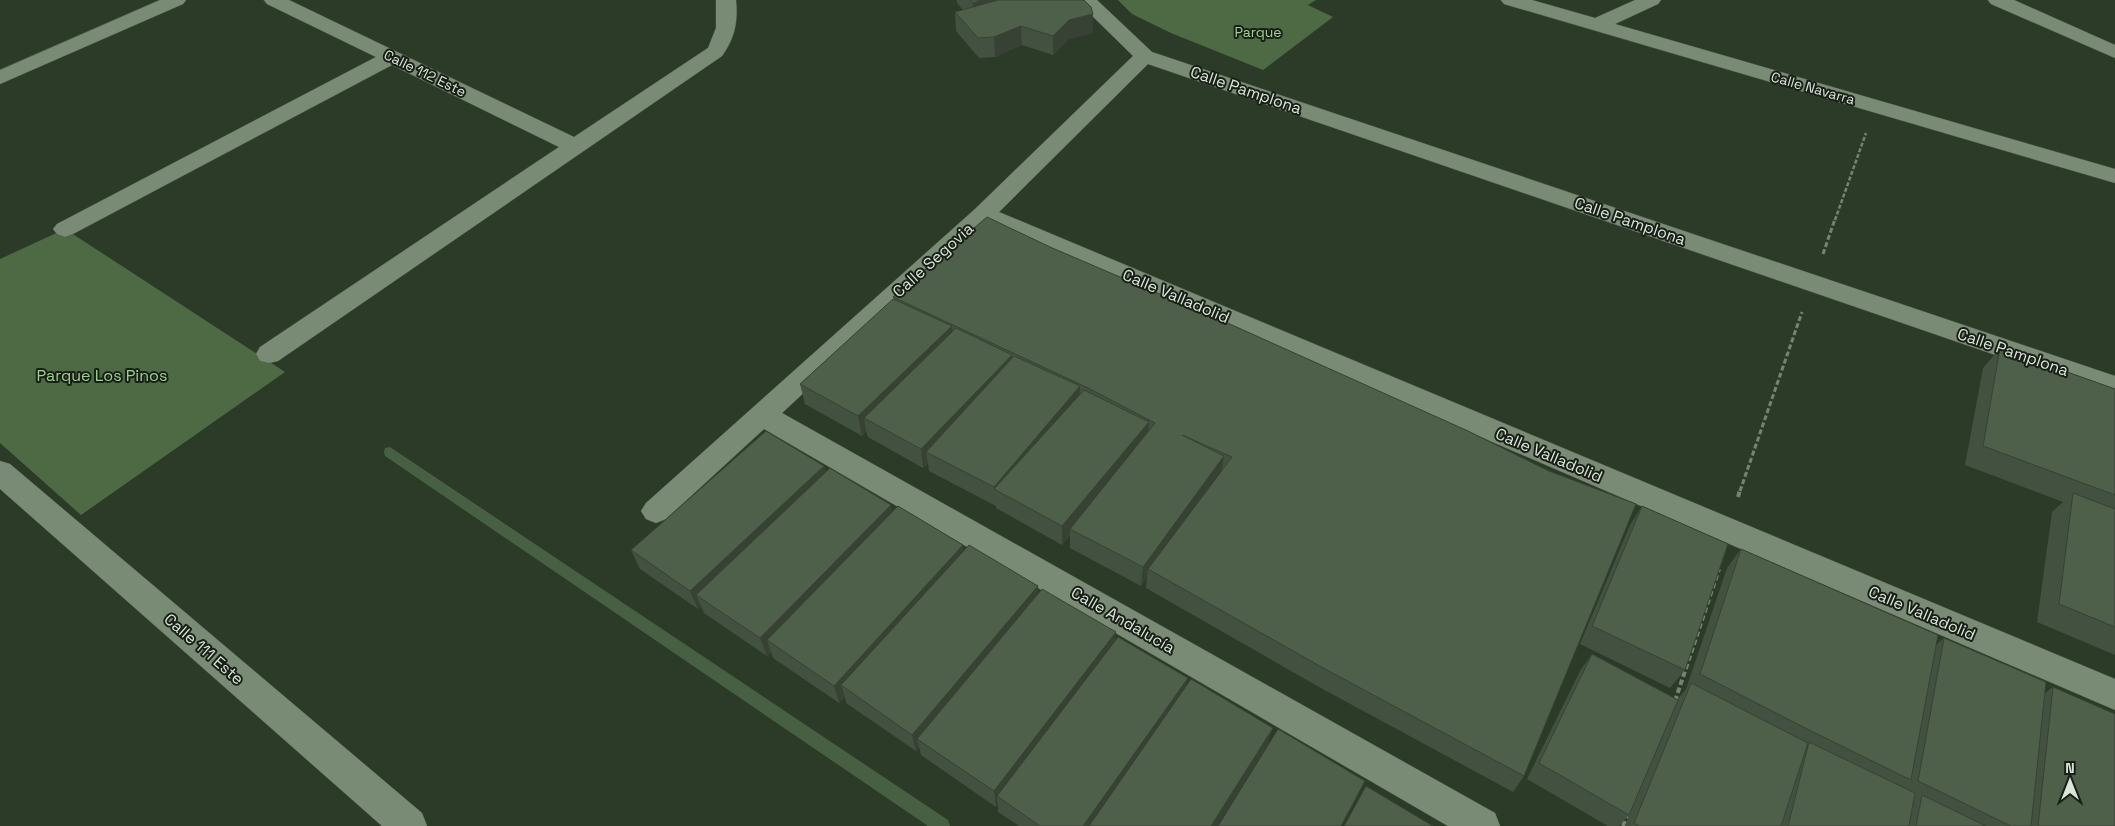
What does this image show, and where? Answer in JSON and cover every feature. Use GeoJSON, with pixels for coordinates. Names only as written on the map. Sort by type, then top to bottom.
{"type":"FeatureCollection","features":[{"type":"Feature","properties":{"kind":"street"},"geometry":{"type":"LineString","coordinates":[[0,78],[176,0]]}},
{"type":"Feature","properties":{"kind":"street","name":"Calle 112 Este"},"geometry":{"type":"LineString","coordinates":[[274,0],[575,146]]}},
{"type":"Feature","properties":{"kind":"street"},"geometry":{"type":"LineString","coordinates":[[268,354],[715,52],[726,36],[728,17],[726,0]]}},
{"type":"Feature","properties":{"kind":"street"},"geometry":{"type":"LineString","coordinates":[[1086,0],[1145,56]]}},
{"type":"Feature","properties":{"kind":"street","name":"Calle Navarra"},"geometry":{"type":"LineString","coordinates":[[1511,0],[2115,176]]}},
{"type":"Feature","properties":{"kind":"street"},"geometry":{"type":"LineString","coordinates":[[1597,25],[1651,0]]}},
{"type":"Feature","properties":{"kind":"street"},"geometry":{"type":"LineString","coordinates":[[1998,0],[2115,52]]}},
{"type":"Feature","properties":{"kind":"street","name":"Calle Segovia"},"geometry":{"type":"LineString","coordinates":[[656,511],[983,214],[1145,56]]}},
{"type":"Feature","properties":{"kind":"street","name":"Calle Pamplona"},"geometry":{"type":"LineString","coordinates":[[1145,56],[2115,386]]}},
{"type":"Feature","properties":{"kind":"street"},"geometry":{"type":"LineString","coordinates":[[65,229],[391,57]]}},
{"type":"Feature","properties":{"kind":"street","name":"Calle Valladolid"},"geometry":{"type":"LineString","coordinates":[[983,214],[2115,695]]}},
{"type":"Feature","properties":{"kind":"street","name":"Calle Andalucía"},"geometry":{"type":"LineString","coordinates":[[763,415],[1482,826]]}},
{"type":"Feature","properties":{"kind":"street","name":"Calle 111 Este"},"geometry":{"type":"LineString","coordinates":[[0,472],[409,826]]}},
{"type":"Feature","properties":{"kind":"path"},"geometry":{"type":"LineString","coordinates":[[1726,530],[1875,106]]}},
{"type":"Feature","properties":{"kind":"path"},"geometry":{"type":"LineString","coordinates":[[1672,710],[1721,565]]}},
{"type":"Feature","properties":{"kind":"path"},"geometry":{"type":"LineString","coordinates":[[1623,826],[1630,808]]}},
{"type":"Feature","properties":{"kind":"green space","name":"Parque"},"geometry":{"type":"Polygon","coordinates":[[[1118,0],[1316,0],[1308,5],[1333,17],[1263,70],[1171,33],[1132,14],[1118,0]]]}},
{"type":"Feature","properties":{"kind":"green space","name":"Parque Los Pinos"},"geometry":{"type":"Polygon","coordinates":[[[65,229],[285,372],[81,515],[0,443],[0,259],[65,229]]]}},
{"type":"Feature","properties":{"kind":"building"},"geometry":{"type":"Polygon","coordinates":[[[970,0],[982,0],[973,3],[970,0]]]}},
{"type":"Feature","properties":{"kind":"building"},"geometry":{"type":"Polygon","coordinates":[[[998,0],[1084,0],[1091,7],[1093,14],[1069,20],[1053,36],[1021,26],[994,37],[978,38],[955,12],[998,0]]]}},
{"type":"Feature","properties":{"kind":"building"},"geometry":{"type":"Polygon","coordinates":[[[987,217],[1050,247],[1232,325],[1468,431],[1549,471],[1636,504],[1524,776],[1325,669],[1148,569],[1232,457],[1182,435],[1224,456],[1143,567],[1070,529],[1155,423],[1086,387],[893,297],[987,217]]]}},
{"type":"Feature","properties":{"kind":"building"},"geometry":{"type":"Polygon","coordinates":[[[893,299],[952,326],[858,416],[800,384],[893,299]]]}},
{"type":"Feature","properties":{"kind":"building"},"geometry":{"type":"Polygon","coordinates":[[[956,328],[1012,355],[921,449],[864,418],[956,328]]]}},
{"type":"Feature","properties":{"kind":"building"},"geometry":{"type":"Polygon","coordinates":[[[2000,348],[2115,389],[2115,495],[1983,446],[2000,348]]]}},
{"type":"Feature","properties":{"kind":"building"},"geometry":{"type":"Polygon","coordinates":[[[1014,356],[1080,386],[994,487],[926,452],[1014,356]]]}},
{"type":"Feature","properties":{"kind":"building"},"geometry":{"type":"Polygon","coordinates":[[[1084,390],[1149,422],[1062,526],[994,489],[1084,390]]]}},
{"type":"Feature","properties":{"kind":"building"},"geometry":{"type":"Polygon","coordinates":[[[766,431],[824,466],[690,591],[631,550],[766,431]]]}},
{"type":"Feature","properties":{"kind":"building"},"geometry":{"type":"Polygon","coordinates":[[[830,468],[891,505],[760,638],[696,595],[830,468]]]}},
{"type":"Feature","properties":{"kind":"building"},"geometry":{"type":"Polygon","coordinates":[[[2073,493],[2115,509],[2115,627],[2059,604],[2073,493]]]}},
{"type":"Feature","properties":{"kind":"building"},"geometry":{"type":"Polygon","coordinates":[[[898,506],[963,545],[834,686],[767,640],[898,506]]]}},
{"type":"Feature","properties":{"kind":"building"},"geometry":{"type":"Polygon","coordinates":[[[1642,506],[1728,544],[1685,670],[1592,626],[1642,506]]]}},
{"type":"Feature","properties":{"kind":"building"},"geometry":{"type":"Polygon","coordinates":[[[969,545],[1038,586],[912,735],[841,685],[969,545]]]}},
{"type":"Feature","properties":{"kind":"building"},"geometry":{"type":"Polygon","coordinates":[[[1741,549],[1938,635],[1911,780],[1700,674],[1741,549]]]}},
{"type":"Feature","properties":{"kind":"building"},"geometry":{"type":"Polygon","coordinates":[[[1042,589],[1116,632],[994,791],[917,739],[1042,589]]]}},
{"type":"Feature","properties":{"kind":"building"},"geometry":{"type":"Polygon","coordinates":[[[1118,637],[1188,678],[1083,826],[1040,826],[997,796],[1118,637]]]}},
{"type":"Feature","properties":{"kind":"building"},"geometry":{"type":"Polygon","coordinates":[[[1944,638],[2046,682],[2031,826],[2011,826],[1918,781],[1944,638]]]}},
{"type":"Feature","properties":{"kind":"building"},"geometry":{"type":"Polygon","coordinates":[[[1592,654],[1678,700],[1629,815],[1539,763],[1592,654]]]}},
{"type":"Feature","properties":{"kind":"building"},"geometry":{"type":"Polygon","coordinates":[[[1191,679],[1273,728],[1211,826],[1089,826],[1191,679]]]}},
{"type":"Feature","properties":{"kind":"building"},"geometry":{"type":"Polygon","coordinates":[[[1691,683],[1808,743],[1781,826],[1639,826],[1634,823],[1691,683]]]}},
{"type":"Feature","properties":{"kind":"building"},"geometry":{"type":"Polygon","coordinates":[[[2053,687],[2115,714],[2115,826],[2038,826],[2053,687]]]}},
{"type":"Feature","properties":{"kind":"building"},"geometry":{"type":"Polygon","coordinates":[[[1278,729],[1365,781],[1341,826],[1218,826],[1278,729]]]}},
{"type":"Feature","properties":{"kind":"building"},"geometry":{"type":"Polygon","coordinates":[[[1809,742],[1915,793],[1909,826],[1788,826],[1809,742]]]}},
{"type":"Feature","properties":{"kind":"building"},"geometry":{"type":"Polygon","coordinates":[[[1366,786],[1433,826],[1344,826],[1366,786]]]}},
{"type":"Feature","properties":{"kind":"building"},"geometry":{"type":"Polygon","coordinates":[[[1922,795],[1986,826],[1916,826],[1922,795]]]}},
{"type":"Feature","properties":{"kind":"waterway"},"geometry":{"type":"LineString","coordinates":[[390,452],[942,826]]}}]}
